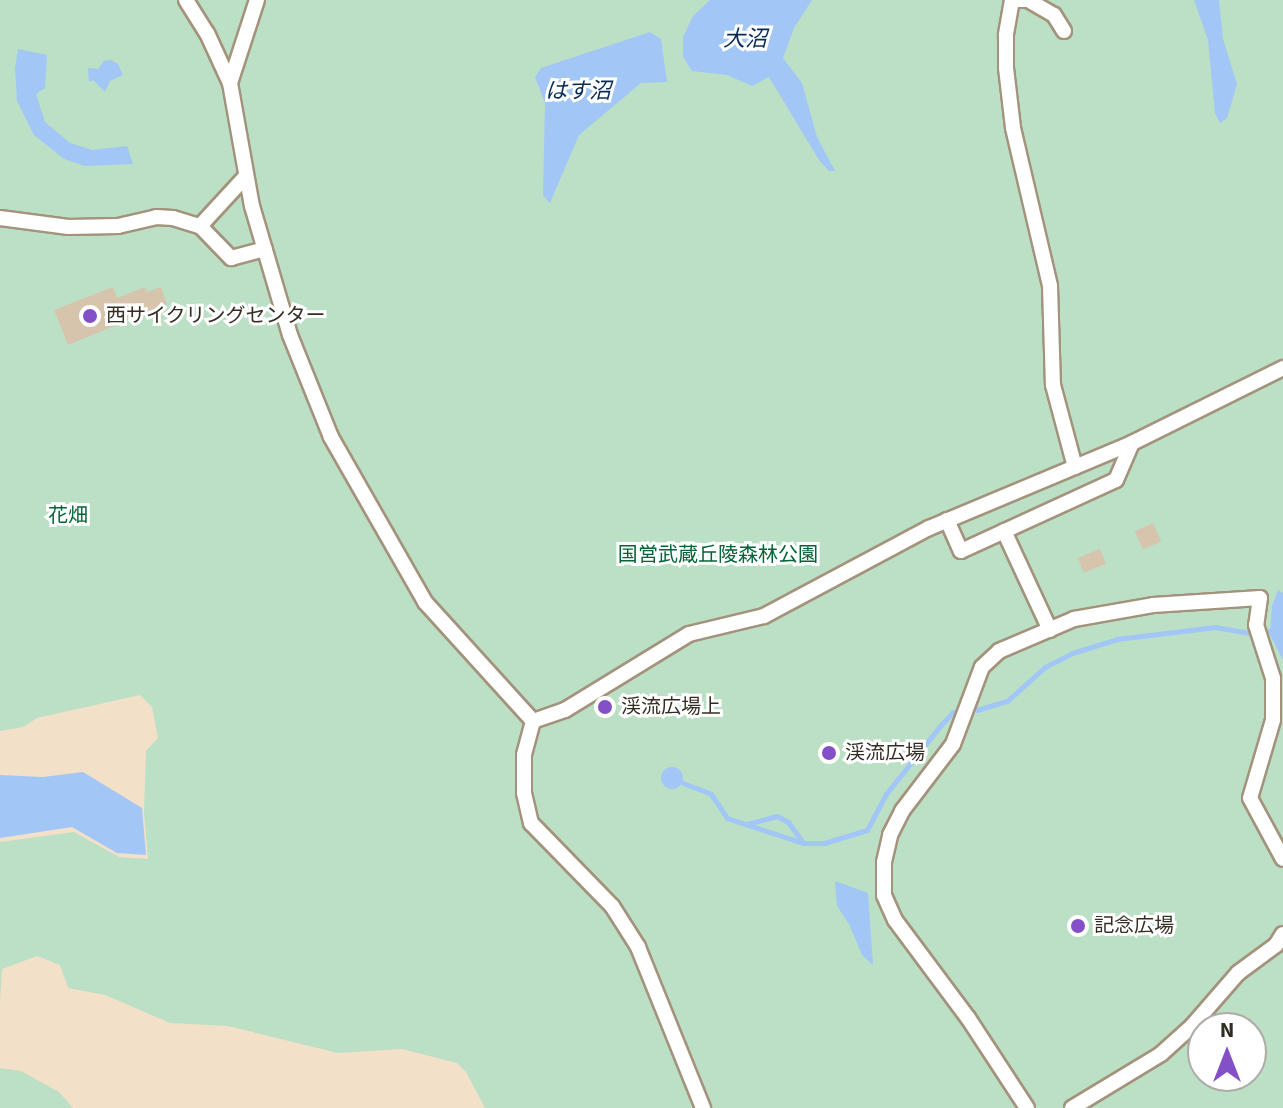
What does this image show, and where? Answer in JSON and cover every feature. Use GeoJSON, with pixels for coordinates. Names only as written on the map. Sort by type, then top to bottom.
{"type":"FeatureCollection","features":[{"type":"Feature","properties":{"kind":"street"},"geometry":{"type":"LineString","coordinates":[[186,0],[207,33],[230,83],[246,176],[290,335],[339,451],[425,602],[533,721]]}},
{"type":"Feature","properties":{"kind":"street"},"geometry":{"type":"LineString","coordinates":[[230,83],[257,0]]}},
{"type":"Feature","properties":{"kind":"street"},"geometry":{"type":"LineString","coordinates":[[1064,31],[1054,15],[1028,0],[1012,0],[1006,35],[1006,68],[1013,128],[1050,286],[1053,385],[1075,467]]}},
{"type":"Feature","properties":{"kind":"street"},"geometry":{"type":"LineString","coordinates":[[200,226],[246,176]]}},
{"type":"Feature","properties":{"kind":"street"},"geometry":{"type":"LineString","coordinates":[[0,218],[68,227],[118,226],[156,217],[200,226],[231,258],[265,249]]}},
{"type":"Feature","properties":{"kind":"street"},"geometry":{"type":"LineString","coordinates":[[533,721],[565,710],[689,634],[764,616],[947,520],[1132,443],[1278,371]]}},
{"type":"Feature","properties":{"kind":"street"},"geometry":{"type":"LineString","coordinates":[[947,520],[961,551],[1116,480],[1132,443]]}},
{"type":"Feature","properties":{"kind":"street"},"geometry":{"type":"LineString","coordinates":[[1004,531],[1050,630]]}},
{"type":"Feature","properties":{"kind":"street"},"geometry":{"type":"LineString","coordinates":[[1027,1108],[968,1018],[895,920],[884,895],[884,862],[890,835],[902,811],[953,744],[982,667],[999,651],[1074,619],[1208,599],[1260,598],[1258,632],[1273,678],[1273,720],[1250,798],[1283,859]]}},
{"type":"Feature","properties":{"kind":"street"},"geometry":{"type":"LineString","coordinates":[[533,721],[524,755],[524,793],[531,823],[612,906],[638,947],[703,1108]]}},
{"type":"Feature","properties":{"kind":"street"},"geometry":{"type":"LineString","coordinates":[[1267,740],[1283,748]]}},
{"type":"Feature","properties":{"kind":"street"},"geometry":{"type":"LineString","coordinates":[[1072,1108],[1161,1054],[1238,973],[1276,945],[1283,934]]}},
{"type":"Feature","properties":{"kind":"green space","name":"国営武蔵丘陵森林公園"},"geometry":{"type":"Polygon","coordinates":[[[0,0],[1283,0],[1283,1108],[485,1108],[466,1072],[457,1063],[402,1049],[338,1053],[228,1026],[170,1023],[105,995],[68,988],[60,965],[37,956],[2,969],[0,1001],[0,842],[74,832],[119,857],[148,859],[144,813],[146,751],[158,738],[152,707],[140,695],[37,718],[23,727],[0,731],[0,0]]]}},
{"type":"Feature","properties":{"kind":"green space"},"geometry":{"type":"Polygon","coordinates":[[[0,1068],[21,1071],[59,1092],[73,1108],[0,1108],[0,1068]]]}},
{"type":"Feature","properties":{"kind":"water","name":"大沼"},"geometry":{"type":"Polygon","coordinates":[[[710,0],[812,0],[794,28],[783,58],[802,83],[817,137],[835,171],[829,171],[819,160],[769,77],[752,86],[727,75],[692,71],[683,57],[683,37],[693,16],[710,0]]]}},
{"type":"Feature","properties":{"kind":"water"},"geometry":{"type":"Polygon","coordinates":[[[1194,0],[1219,0],[1223,39],[1237,84],[1227,118],[1220,123],[1215,113],[1208,40],[1194,0]]]}},
{"type":"Feature","properties":{"kind":"water","name":"はす沼"},"geometry":{"type":"Polygon","coordinates":[[[650,32],[661,39],[667,82],[641,83],[579,135],[550,203],[543,195],[545,103],[535,77],[541,68],[650,32]]]}},
{"type":"Feature","properties":{"kind":"water"},"geometry":{"type":"Polygon","coordinates":[[[18,49],[47,55],[45,88],[36,94],[45,122],[70,143],[92,150],[127,146],[133,164],[85,166],[64,159],[34,135],[17,101],[15,68],[18,49]]]}},
{"type":"Feature","properties":{"kind":"water"},"geometry":{"type":"Polygon","coordinates":[[[111,60],[118,64],[123,75],[110,81],[105,92],[93,80],[89,82],[88,68],[98,69],[104,61],[111,60]]]}},
{"type":"Feature","properties":{"kind":"water"},"geometry":{"type":"Polygon","coordinates":[[[1278,590],[1283,593],[1283,660],[1270,635],[1272,606],[1278,590]]]}},
{"type":"Feature","properties":{"kind":"water"},"geometry":{"type":"Polygon","coordinates":[[[672,767],[680,770],[683,778],[680,786],[672,789],[664,786],[661,778],[664,770],[672,767]]]}},
{"type":"Feature","properties":{"kind":"water"},"geometry":{"type":"Polygon","coordinates":[[[83,772],[142,808],[146,855],[117,853],[72,827],[0,838],[0,775],[43,777],[83,772]]]}},
{"type":"Feature","properties":{"kind":"water"},"geometry":{"type":"Polygon","coordinates":[[[835,881],[868,893],[873,965],[862,955],[849,924],[837,906],[835,881]]]}},
{"type":"Feature","properties":{"kind":"building","name":"西サイクリングセンター"},"geometry":{"type":"Polygon","coordinates":[[[113,287],[117,298],[145,287],[147,292],[161,287],[167,304],[68,345],[54,310],[113,287]]]}},
{"type":"Feature","properties":{"kind":"building"},"geometry":{"type":"Polygon","coordinates":[[[1153,523],[1161,541],[1143,549],[1135,531],[1153,523]]]}},
{"type":"Feature","properties":{"kind":"building"},"geometry":{"type":"Polygon","coordinates":[[[1100,549],[1106,564],[1084,573],[1078,558],[1100,549]]]}},
{"type":"Feature","properties":{"kind":"waterway"},"geometry":{"type":"LineString","coordinates":[[977,710],[1007,701],[1045,667],[1072,653],[1117,639],[1215,627],[1248,633],[1270,631]]}},
{"type":"Feature","properties":{"kind":"waterway"},"geometry":{"type":"LineString","coordinates":[[683,783],[711,794],[727,818],[803,843],[824,843],[867,830],[886,794],[940,726],[953,712],[960,711]]}},
{"type":"Feature","properties":{"kind":"waterway"},"geometry":{"type":"LineString","coordinates":[[747,824],[777,816],[788,822],[803,843]]}},
{"type":"Feature","properties":{"kind":"place","name":"西サイクリングセンター"},"geometry":{"type":"Point","coordinates":[90,316]}},
{"type":"Feature","properties":{"kind":"place","name":"渓流広場上"},"geometry":{"type":"Point","coordinates":[605,707]}},
{"type":"Feature","properties":{"kind":"place","name":"渓流広場"},"geometry":{"type":"Point","coordinates":[829,753]}},
{"type":"Feature","properties":{"kind":"place","name":"記念広場"},"geometry":{"type":"Point","coordinates":[1078,926]}},
{"type":"Feature","properties":{"kind":"park label","name":"花畑"},"geometry":{"type":"Point","coordinates":[68,516]}}]}
